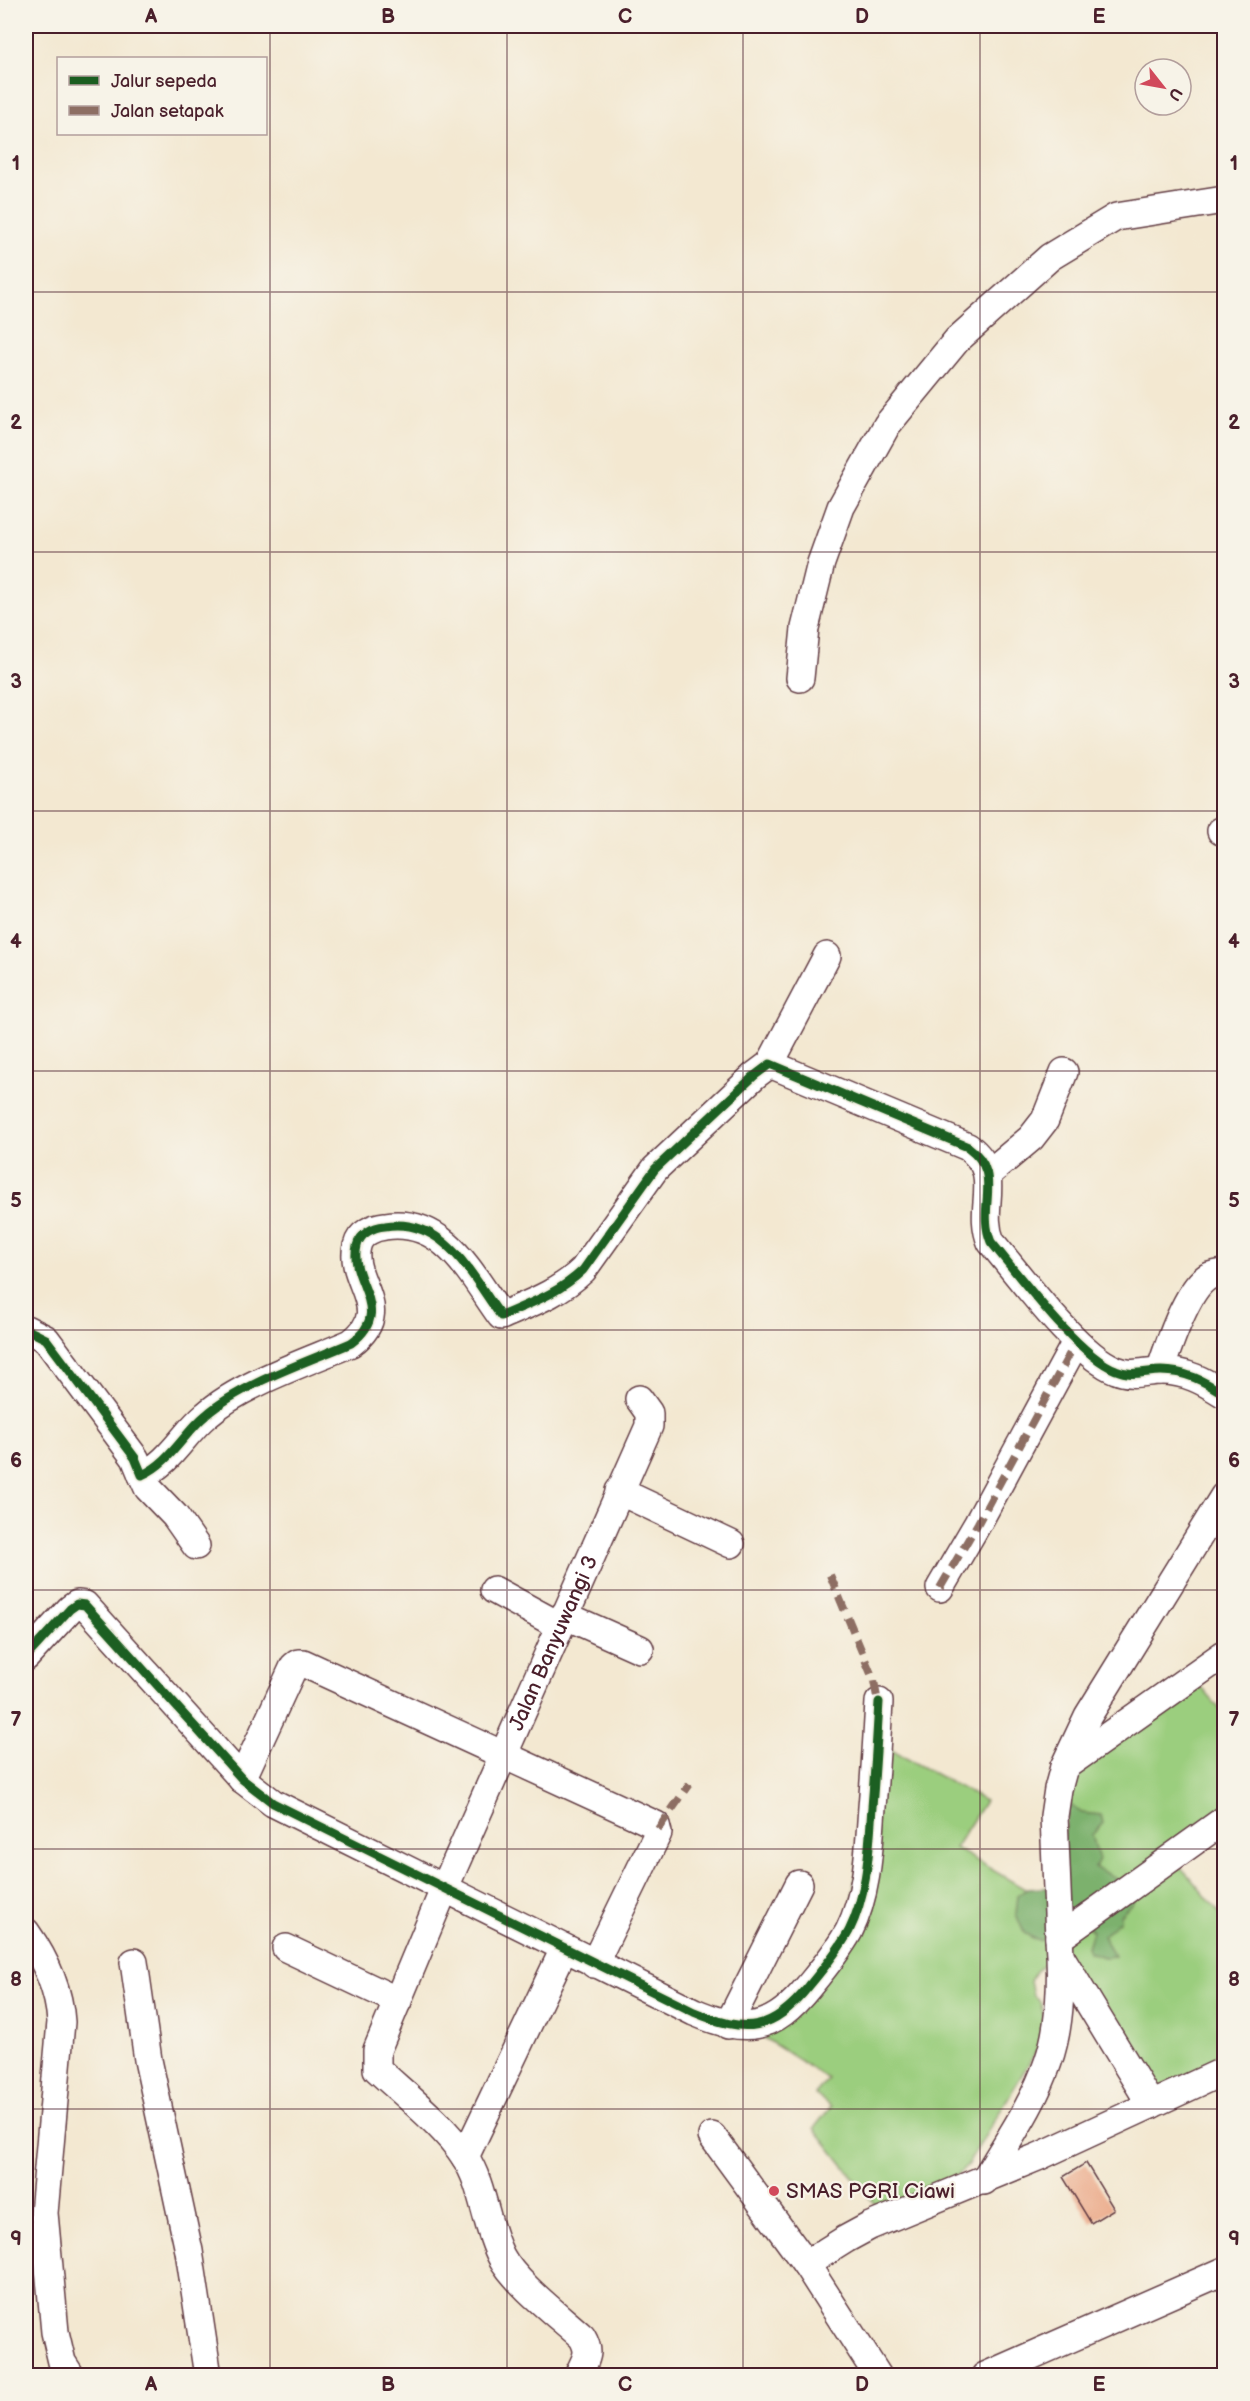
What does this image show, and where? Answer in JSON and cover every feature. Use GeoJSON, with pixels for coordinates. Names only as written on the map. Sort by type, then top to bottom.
{"type":"FeatureCollection","features":[{"type":"Feature","properties":{"kind":"street"},"geometry":{"type":"LineString","coordinates":[[800,678],[808,617],[821,563],[841,507],[887,425],[957,340],[1050,257],[1116,217],[1224,200]]}},
{"type":"Feature","properties":{"kind":"street"},"geometry":{"type":"LineString","coordinates":[[142,1475],[157,1468],[205,1415],[235,1394],[351,1343],[363,1334],[369,1322],[370,1303],[357,1262],[357,1245],[364,1235],[376,1227],[400,1224],[428,1230],[447,1243],[501,1316],[552,1294],[569,1283],[583,1270],[655,1169],[754,1076],[770,1064],[827,956]]}},
{"type":"Feature","properties":{"kind":"street"},"geometry":{"type":"LineString","coordinates":[[770,1064],[968,1147],[984,1162],[988,1174],[986,1230],[991,1242],[1077,1342],[1104,1365],[1116,1371],[1129,1374],[1160,1371],[1192,1376],[1224,1394]]}},
{"type":"Feature","properties":{"kind":"street"},"geometry":{"type":"LineString","coordinates":[[988,1174],[1031,1138],[1045,1120],[1064,1072]]}},
{"type":"Feature","properties":{"kind":"street"},"geometry":{"type":"LineString","coordinates":[[1160,1371],[1174,1332],[1198,1285],[1208,1276],[1224,1273]]}},
{"type":"Feature","properties":{"kind":"street"},"geometry":{"type":"LineString","coordinates":[[26,1329],[46,1339],[135,1458],[148,1488],[175,1516],[196,1546]]}},
{"type":"Feature","properties":{"kind":"street"},"geometry":{"type":"LineString","coordinates":[[940,1588],[1077,1342]]}},
{"type":"Feature","properties":{"kind":"street","name":"Jalan Banyuwangi 3"},"geometry":{"type":"LineString","coordinates":[[578,2376],[587,2356],[588,2346],[582,2337],[516,2276],[502,2258],[489,2227],[473,2173],[465,2157],[449,2138],[377,2069],[377,2050],[445,1887],[649,1426],[649,1413],[639,1399]]}},
{"type":"Feature","properties":{"kind":"street"},"geometry":{"type":"LineString","coordinates":[[619,1491],[731,1544]]}},
{"type":"Feature","properties":{"kind":"street"},"geometry":{"type":"LineString","coordinates":[[984,2181],[1048,2064],[1057,2027],[1060,1948],[1054,1816],[1064,1767],[1088,1716],[1224,1496]]}},
{"type":"Feature","properties":{"kind":"street"},"geometry":{"type":"LineString","coordinates":[[494,1590],[562,1621],[640,1649]]}},
{"type":"Feature","properties":{"kind":"street"},"geometry":{"type":"LineString","coordinates":[[26,1657],[70,1609],[77,1604],[85,1605],[242,1779],[259,1793],[290,1812],[445,1887],[594,1964],[694,2012],[728,2025],[744,2027],[759,2025],[778,2016],[797,2001],[849,1931],[861,1896],[869,1856],[879,1702]]}},
{"type":"Feature","properties":{"kind":"street"},"geometry":{"type":"LineString","coordinates":[[1064,1767],[1224,1654]]}},
{"type":"Feature","properties":{"kind":"street"},"geometry":{"type":"LineString","coordinates":[[242,1779],[294,1666],[298,1662],[656,1825],[658,1829],[594,1964]]}},
{"type":"Feature","properties":{"kind":"street"},"geometry":{"type":"LineString","coordinates":[[1060,1948],[1224,1820]]}},
{"type":"Feature","properties":{"kind":"street"},"geometry":{"type":"LineString","coordinates":[[728,2025],[799,1884]]}},
{"type":"Feature","properties":{"kind":"street"},"geometry":{"type":"LineString","coordinates":[[26,1932],[46,1965],[60,2001],[61,2022],[44,2213],[55,2332],[62,2362],[71,2376]]}},
{"type":"Feature","properties":{"kind":"street"},"geometry":{"type":"LineString","coordinates":[[286,1948],[398,2001]]}},
{"type":"Feature","properties":{"kind":"street"},"geometry":{"type":"LineString","coordinates":[[1060,1948],[1151,2104]]}},
{"type":"Feature","properties":{"kind":"street"},"geometry":{"type":"LineString","coordinates":[[465,2157],[564,1949]]}},
{"type":"Feature","properties":{"kind":"street"},"geometry":{"type":"LineString","coordinates":[[134,1962],[148,2060],[189,2251],[208,2376]]}},
{"type":"Feature","properties":{"kind":"street"},"geometry":{"type":"LineString","coordinates":[[806,2264],[870,2226],[984,2181],[1224,2071]]}},
{"type":"Feature","properties":{"kind":"street"},"geometry":{"type":"LineString","coordinates":[[712,2136],[806,2264],[878,2376]]}},
{"type":"Feature","properties":{"kind":"street"},"geometry":{"type":"LineString","coordinates":[[985,2376],[1224,2271]]}},
{"type":"Feature","properties":{"kind":"green space"},"geometry":{"type":"Polygon","coordinates":[[[1191,1675],[1224,1714],[1224,1805],[1117,1888],[1090,1866],[1058,1772],[1191,1675]]]}},
{"type":"Feature","properties":{"kind":"green space"},"geometry":{"type":"Polygon","coordinates":[[[880,1744],[985,1801],[955,1848],[1071,1916],[1177,1862],[1224,1918],[1224,2057],[1156,2091],[1051,1957],[1037,1970],[1030,1981],[1033,1995],[1040,2001],[1044,2017],[1040,2045],[968,2164],[940,2193],[892,2211],[877,2207],[814,2128],[831,2107],[815,2094],[828,2079],[760,2035],[847,1946],[863,1808],[860,1789],[872,1776],[880,1744]]]}},
{"type":"Feature","properties":{"kind":"green space"},"geometry":{"type":"Polygon","coordinates":[[[1069,1804],[1082,1813],[1101,1815],[1103,1823],[1092,1835],[1099,1860],[1095,1868],[1115,1877],[1134,1897],[1133,1902],[1120,1915],[1120,1920],[1103,1936],[1115,1956],[1103,1957],[1089,1952],[1087,1947],[1092,1931],[1088,1926],[1053,1941],[1036,1940],[1024,1933],[1016,1914],[1018,1895],[1027,1889],[1055,1887],[1069,1804]]]}},
{"type":"Feature","properties":{"kind":"building"},"geometry":{"type":"Polygon","coordinates":[[[1086,2163],[1114,2209],[1091,2223],[1063,2177],[1086,2163]]]}},
{"type":"Feature","properties":{"kind":"marked path"},"geometry":{"type":"LineString","coordinates":[[940,1588],[978,1523],[1076,1342]]}},
{"type":"Feature","properties":{"kind":"marked path"},"geometry":{"type":"LineString","coordinates":[[830,1575],[874,1681],[879,1708]]}},
{"type":"Feature","properties":{"kind":"marked path"},"geometry":{"type":"LineString","coordinates":[[658,1829],[690,1784]]}},
{"type":"Feature","properties":{"kind":"cycle path"},"geometry":{"type":"LineString","coordinates":[[26,1329],[46,1339],[135,1458],[142,1475],[161,1463],[198,1423],[220,1404],[275,1374],[351,1343],[364,1331],[370,1319],[370,1307],[356,1259],[359,1241],[368,1231],[381,1227],[406,1226],[424,1230],[440,1240],[467,1267],[501,1316],[554,1291],[583,1270],[655,1169],[754,1076],[770,1064],[968,1147],[979,1157],[988,1179],[986,1216],[991,1242],[1050,1313],[1084,1349],[1101,1362],[1122,1372],[1170,1371],[1202,1381],[1224,1394]]}},
{"type":"Feature","properties":{"kind":"cycle path"},"geometry":{"type":"LineString","coordinates":[[26,1657],[70,1609],[77,1604],[85,1605],[242,1779],[273,1803],[694,2012],[729,2024],[743,2026],[770,2020],[783,2013],[814,1980],[849,1931],[864,1886],[879,1702]]}},
{"type":"Feature","properties":{"kind":"place","name":"SMAS PGRI Ciawi"},"geometry":{"type":"Point","coordinates":[774,2191]}}]}
